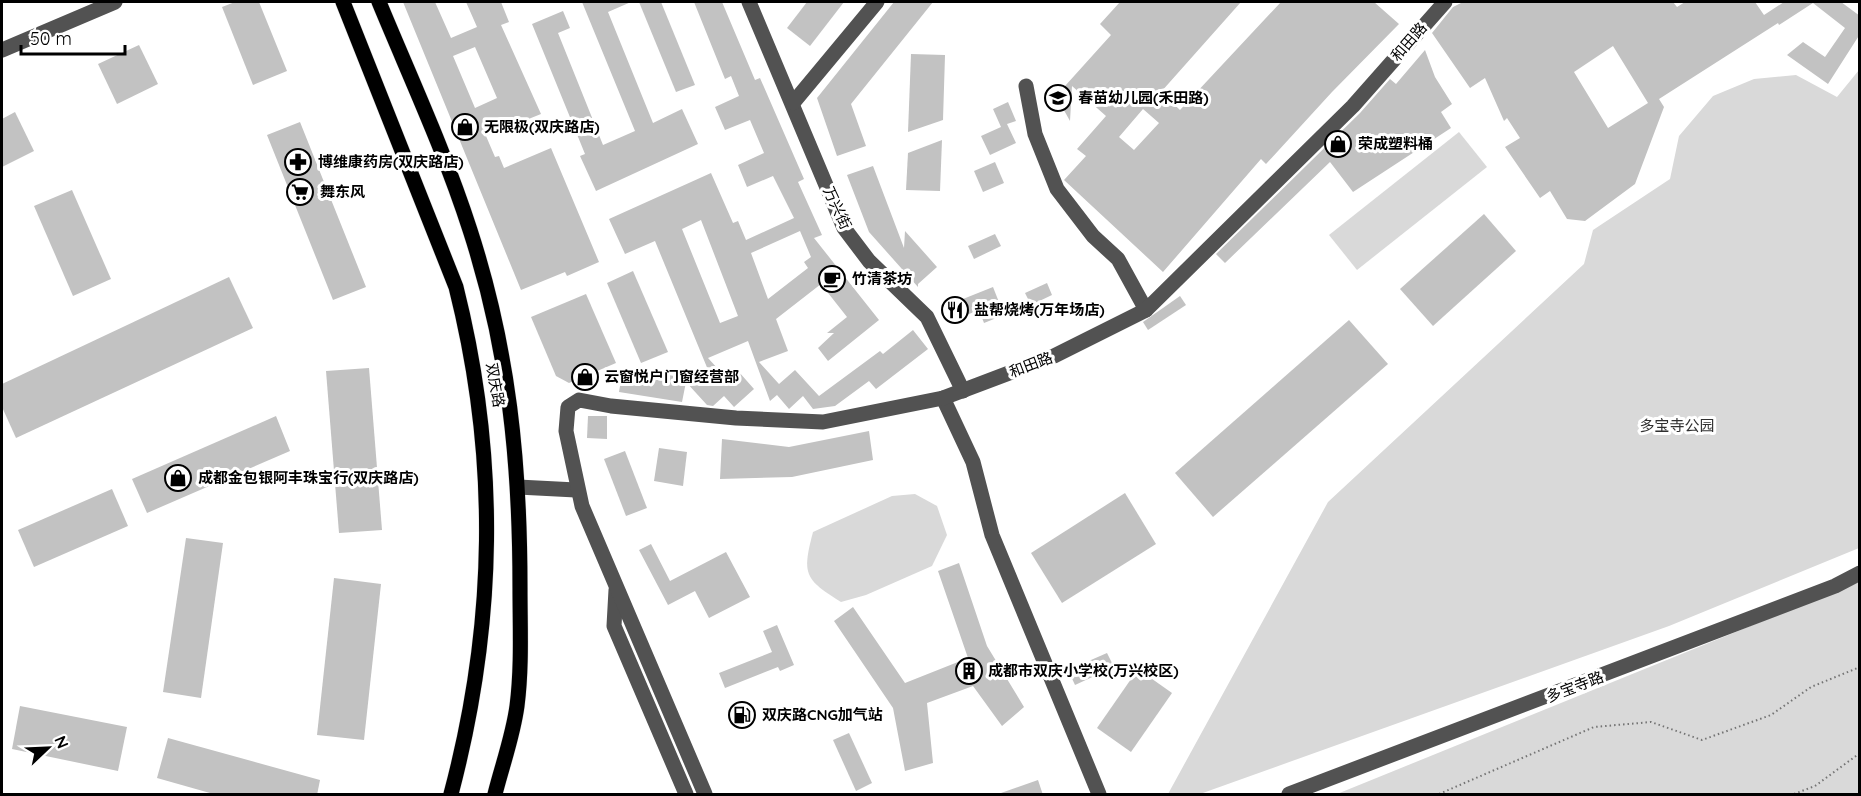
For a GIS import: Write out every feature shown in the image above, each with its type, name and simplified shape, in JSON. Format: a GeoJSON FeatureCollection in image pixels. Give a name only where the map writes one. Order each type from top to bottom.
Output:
{"type":"FeatureCollection","features":[{"type":"Feature","properties":{"kind":"main road","name":"双庆路"},"geometry":{"type":"LineString","coordinates":[[343,2],[456,287],[468,333],[482,416],[487,500],[485,589],[478,671],[451,795]]}},
{"type":"Feature","properties":{"kind":"main road","name":"双庆路"},"geometry":{"type":"LineString","coordinates":[[379,2],[448,166],[492,308],[507,376],[518,487],[521,656],[516,709],[495,795]]}},
{"type":"Feature","properties":{"kind":"street"},"geometry":{"type":"LineString","coordinates":[[2,50],[115,2]]}},
{"type":"Feature","properties":{"kind":"street","name":"万兴街"},"geometry":{"type":"LineString","coordinates":[[749,2],[844,228],[869,261],[927,317],[963,391]]}},
{"type":"Feature","properties":{"kind":"street"},"geometry":{"type":"LineString","coordinates":[[793,103],[877,2]]}},
{"type":"Feature","properties":{"kind":"street","name":"和田路"},"geometry":{"type":"LineString","coordinates":[[576,490],[565,417],[568,407],[579,400],[611,406],[736,418],[823,422],[943,398],[1054,356],[1146,310],[1353,106],[1445,2]]}},
{"type":"Feature","properties":{"kind":"street"},"geometry":{"type":"LineString","coordinates":[[1026,86],[1035,134],[1058,189],[1093,236],[1118,259],[1146,310]]}},
{"type":"Feature","properties":{"kind":"street"},"geometry":{"type":"LineString","coordinates":[[943,398],[973,462],[992,535],[1099,795]]}},
{"type":"Feature","properties":{"kind":"street"},"geometry":{"type":"LineString","coordinates":[[518,487],[576,490],[705,795]]}},
{"type":"Feature","properties":{"kind":"street","name":"多宝寺路"},"geometry":{"type":"LineString","coordinates":[[1289,795],[1650,658],[1835,586],[1860,573]]}},
{"type":"Feature","properties":{"kind":"street"},"geometry":{"type":"LineString","coordinates":[[616,584],[614,626],[686,795]]}},
{"type":"Feature","properties":{"kind":"path"},"geometry":{"type":"LineString","coordinates":[[1439,795],[1594,727],[1651,722],[1702,740],[1771,715],[1810,687],[1860,668]]}},
{"type":"Feature","properties":{"kind":"path"},"geometry":{"type":"LineString","coordinates":[[1794,795],[1815,786],[1860,753]]}},
{"type":"Feature","properties":{"kind":"green space","name":"多宝寺公园"},"geometry":{"type":"Polygon","coordinates":[[[1859,70],[1859,548],[1669,626],[1200,794],[1168,794],[1328,502],[1584,264],[1593,230],[1670,179],[1679,136],[1713,96],[1754,79],[1796,75],[1837,97],[1859,70]]]}},
{"type":"Feature","properties":{"kind":"green space"},"geometry":{"type":"Polygon","coordinates":[[[1459,132],[1487,167],[1357,270],[1329,235],[1459,132]]]}},
{"type":"Feature","properties":{"kind":"green space"},"geometry":{"type":"Polygon","coordinates":[[[915,494],[937,506],[947,535],[932,566],[866,595],[841,602],[813,581],[807,567],[813,532],[892,496],[915,494]]]}},
{"type":"Feature","properties":{"kind":"green space"},"geometry":{"type":"Polygon","coordinates":[[[1859,582],[1859,794],[1337,794],[1859,582]]]}},
{"type":"Feature","properties":{"kind":"building"},"geometry":{"type":"Polygon","coordinates":[[[235,2],[259,2],[287,71],[253,85],[222,7],[235,2]]]}},
{"type":"Feature","properties":{"kind":"building"},"geometry":{"type":"Polygon","coordinates":[[[403,2],[435,2],[451,38],[477,27],[466,2],[501,2],[509,22],[501,25],[541,114],[486,136],[495,157],[499,156],[504,168],[551,148],[599,262],[567,276],[565,272],[521,290],[403,2]],[[475,47],[453,56],[475,108],[497,98],[475,47]]]}},
{"type":"Feature","properties":{"kind":"building"},"geometry":{"type":"Polygon","coordinates":[[[582,2],[631,2],[608,12],[653,123],[682,109],[698,144],[596,191],[580,156],[585,154],[532,24],[563,11],[570,28],[558,33],[603,145],[635,131],[582,2]]]}},
{"type":"Feature","properties":{"kind":"building"},"geometry":{"type":"Polygon","coordinates":[[[639,2],[661,2],[695,85],[676,92],[639,2]]]}},
{"type":"Feature","properties":{"kind":"building"},"geometry":{"type":"Polygon","coordinates":[[[694,2],[722,2],[755,80],[760,78],[804,179],[798,182],[822,235],[814,238],[879,320],[828,361],[818,348],[834,333],[827,333],[847,317],[821,284],[776,319],[788,351],[759,362],[779,384],[795,370],[819,396],[880,351],[883,354],[913,330],[928,349],[876,389],[869,381],[835,406],[813,409],[803,396],[789,409],[777,395],[770,401],[748,341],[708,358],[729,381],[739,372],[754,389],[734,407],[724,396],[713,406],[707,405],[686,382],[682,402],[619,392],[623,368],[713,382],[655,241],[625,254],[609,219],[711,173],[733,223],[738,221],[746,240],[794,218],[773,176],[747,187],[738,165],[764,153],[750,120],[725,130],[715,107],[739,96],[731,76],[725,79],[694,2]],[[701,220],[682,229],[720,323],[738,316],[701,220]],[[800,231],[751,253],[768,299],[808,268],[804,262],[811,257],[800,231]]]}},
{"type":"Feature","properties":{"kind":"building"},"geometry":{"type":"Polygon","coordinates":[[[807,2],[844,2],[810,46],[787,28],[807,2]]]}},
{"type":"Feature","properties":{"kind":"building"},"geometry":{"type":"Polygon","coordinates":[[[894,2],[933,2],[851,104],[866,146],[837,156],[817,98],[894,2]]]}},
{"type":"Feature","properties":{"kind":"building"},"geometry":{"type":"Polygon","coordinates":[[[1120,2],[1241,2],[1161,92],[1180,110],[1281,2],[1374,2],[1399,24],[1266,164],[1261,159],[1163,272],[1064,180],[1086,156],[1077,149],[1106,116],[1072,86],[1070,121],[1056,96],[1111,35],[1100,24],[1120,2]],[[1143,109],[1119,137],[1134,150],[1159,123],[1143,109]]]}},
{"type":"Feature","properties":{"kind":"building"},"geometry":{"type":"Polygon","coordinates":[[[1463,2],[1673,2],[1677,7],[1685,2],[1755,2],[1764,15],[1784,2],[1841,2],[1860,16],[1860,34],[1828,84],[1787,55],[1803,42],[1825,57],[1845,28],[1813,3],[1659,99],[1664,107],[1635,184],[1585,221],[1567,219],[1550,191],[1540,198],[1505,147],[1520,138],[1507,118],[1504,121],[1485,78],[1470,88],[1432,33],[1453,7],[1463,2]],[[1613,46],[1574,72],[1608,128],[1648,103],[1613,46]]]}},
{"type":"Feature","properties":{"kind":"building"},"geometry":{"type":"Polygon","coordinates":[[[139,45],[158,84],[117,104],[98,64],[139,45]]]}},
{"type":"Feature","properties":{"kind":"building"},"geometry":{"type":"Polygon","coordinates":[[[1425,50],[1435,77],[1452,104],[1441,112],[1451,128],[1353,192],[1330,162],[1225,263],[1216,254],[1360,113],[1390,79],[1396,84],[1425,50]]]}},
{"type":"Feature","properties":{"kind":"building"},"geometry":{"type":"Polygon","coordinates":[[[911,54],[945,55],[943,120],[908,132],[911,54]]]}},
{"type":"Feature","properties":{"kind":"building"},"geometry":{"type":"Polygon","coordinates":[[[1008,102],[1016,121],[1007,124],[1016,143],[990,155],[981,136],[1001,127],[993,109],[1008,102]]]}},
{"type":"Feature","properties":{"kind":"building"},"geometry":{"type":"Polygon","coordinates":[[[15,112],[34,151],[2,167],[2,119],[15,112]]]}},
{"type":"Feature","properties":{"kind":"building"},"geometry":{"type":"Polygon","coordinates":[[[300,122],[366,287],[333,300],[267,135],[300,122]]]}},
{"type":"Feature","properties":{"kind":"building"},"geometry":{"type":"Polygon","coordinates":[[[942,140],[940,191],[906,190],[908,153],[942,140]]]}},
{"type":"Feature","properties":{"kind":"building"},"geometry":{"type":"Polygon","coordinates":[[[995,162],[1004,183],[983,192],[974,171],[995,162]]]}},
{"type":"Feature","properties":{"kind":"building"},"geometry":{"type":"Polygon","coordinates":[[[873,166],[904,248],[905,231],[937,267],[918,284],[918,287],[869,232],[847,175],[873,166]]]}},
{"type":"Feature","properties":{"kind":"building"},"geometry":{"type":"Polygon","coordinates":[[[72,190],[111,279],[73,296],[34,206],[72,190]]]}},
{"type":"Feature","properties":{"kind":"building"},"geometry":{"type":"Polygon","coordinates":[[[1484,214],[1516,251],[1433,326],[1400,289],[1484,214]]]}},
{"type":"Feature","properties":{"kind":"building"},"geometry":{"type":"Polygon","coordinates":[[[995,234],[1001,246],[974,259],[968,246],[995,234]]]}},
{"type":"Feature","properties":{"kind":"building"},"geometry":{"type":"Polygon","coordinates":[[[633,271],[668,352],[641,363],[607,283],[633,271]]]}},
{"type":"Feature","properties":{"kind":"building"},"geometry":{"type":"Polygon","coordinates":[[[229,277],[253,328],[16,438],[2,407],[2,384],[229,277]]]}},
{"type":"Feature","properties":{"kind":"building"},"geometry":{"type":"Polygon","coordinates":[[[1047,283],[1052,295],[1031,305],[1025,293],[1047,283]]]}},
{"type":"Feature","properties":{"kind":"building"},"geometry":{"type":"Polygon","coordinates":[[[993,287],[1004,315],[984,323],[979,310],[949,322],[943,307],[993,287]]]}},
{"type":"Feature","properties":{"kind":"building"},"geometry":{"type":"Polygon","coordinates":[[[586,294],[616,363],[569,383],[556,376],[531,317],[586,294]]]}},
{"type":"Feature","properties":{"kind":"building"},"geometry":{"type":"Polygon","coordinates":[[[1180,296],[1186,305],[1148,330],[1143,322],[1180,296]]]}},
{"type":"Feature","properties":{"kind":"building"},"geometry":{"type":"Polygon","coordinates":[[[1349,320],[1388,364],[1213,517],[1175,473],[1349,320]]]}},
{"type":"Feature","properties":{"kind":"building"},"geometry":{"type":"Polygon","coordinates":[[[369,368],[382,530],[339,533],[326,371],[369,368]]]}},
{"type":"Feature","properties":{"kind":"building"},"geometry":{"type":"Polygon","coordinates":[[[276,416],[290,451],[147,513],[132,479],[276,416]]]}},
{"type":"Feature","properties":{"kind":"building"},"geometry":{"type":"Polygon","coordinates":[[[588,416],[607,416],[607,439],[587,438],[588,416]]]}},
{"type":"Feature","properties":{"kind":"building"},"geometry":{"type":"Polygon","coordinates":[[[869,431],[873,460],[792,477],[720,479],[722,439],[789,447],[869,431]]]}},
{"type":"Feature","properties":{"kind":"building"},"geometry":{"type":"Polygon","coordinates":[[[659,448],[687,452],[683,486],[654,481],[659,448]]]}},
{"type":"Feature","properties":{"kind":"building"},"geometry":{"type":"Polygon","coordinates":[[[625,451],[647,508],[626,516],[604,459],[625,451]]]}},
{"type":"Feature","properties":{"kind":"building"},"geometry":{"type":"Polygon","coordinates":[[[112,489],[128,526],[34,567],[18,530],[112,489]]]}},
{"type":"Feature","properties":{"kind":"building"},"geometry":{"type":"Polygon","coordinates":[[[1125,493],[1156,544],[1062,603],[1031,553],[1125,493]]]}},
{"type":"Feature","properties":{"kind":"building"},"geometry":{"type":"Polygon","coordinates":[[[186,538],[223,543],[201,698],[163,692],[186,538]]]}},
{"type":"Feature","properties":{"kind":"building"},"geometry":{"type":"Polygon","coordinates":[[[651,544],[670,581],[726,552],[750,597],[709,618],[695,591],[668,605],[639,550],[651,544]]]}},
{"type":"Feature","properties":{"kind":"building","name":"成都市双庆小学校(万兴校区)"},"geometry":{"type":"Polygon","coordinates":[[[959,563],[987,646],[1024,707],[1002,726],[973,686],[927,703],[933,763],[905,771],[893,708],[834,621],[853,607],[905,683],[968,658],[938,571],[959,563]]]}},
{"type":"Feature","properties":{"kind":"building"},"geometry":{"type":"Polygon","coordinates":[[[334,578],[381,584],[364,740],[317,735],[334,578]]]}},
{"type":"Feature","properties":{"kind":"building"},"geometry":{"type":"Polygon","coordinates":[[[777,625],[794,665],[780,671],[778,667],[725,688],[719,673],[772,652],[763,631],[777,625]]]}},
{"type":"Feature","properties":{"kind":"building"},"geometry":{"type":"Polygon","coordinates":[[[1107,653],[1114,667],[1075,685],[1068,670],[1107,653]]]}},
{"type":"Feature","properties":{"kind":"building"},"geometry":{"type":"Polygon","coordinates":[[[1138,669],[1172,693],[1131,752],[1097,728],[1138,669]]]}},
{"type":"Feature","properties":{"kind":"building"},"geometry":{"type":"Polygon","coordinates":[[[20,706],[127,727],[118,771],[12,749],[20,706]]]}},
{"type":"Feature","properties":{"kind":"building"},"geometry":{"type":"Polygon","coordinates":[[[849,733],[872,783],[856,791],[833,740],[849,733]]]}},
{"type":"Feature","properties":{"kind":"building"},"geometry":{"type":"Polygon","coordinates":[[[168,738],[320,780],[317,795],[217,795],[157,778],[168,738]]]}},
{"type":"Feature","properties":{"kind":"building"},"geometry":{"type":"Polygon","coordinates":[[[1038,780],[1043,795],[1001,795],[1001,793],[1038,780]]]}},
{"type":"Feature","properties":{"kind":"place","name":"春苗幼儿园(禾田路)"},"geometry":{"type":"Point","coordinates":[1058,98]}},
{"type":"Feature","properties":{"kind":"place","name":"无限极(双庆路店)"},"geometry":{"type":"Point","coordinates":[465,127]}},
{"type":"Feature","properties":{"kind":"place","name":"荣成塑料桶"},"geometry":{"type":"Point","coordinates":[1338,144]}},
{"type":"Feature","properties":{"kind":"place","name":"博维康药房(双庆路店)"},"geometry":{"type":"Point","coordinates":[298,162]}},
{"type":"Feature","properties":{"kind":"place","name":"舞东风"},"geometry":{"type":"Point","coordinates":[300,192]}},
{"type":"Feature","properties":{"kind":"place","name":"竹清茶坊"},"geometry":{"type":"Point","coordinates":[832,279]}},
{"type":"Feature","properties":{"kind":"place","name":"盐帮烧烤(万年场店)"},"geometry":{"type":"Point","coordinates":[955,310]}},
{"type":"Feature","properties":{"kind":"place","name":"云窗悦户门窗经营部"},"geometry":{"type":"Point","coordinates":[585,377]}},
{"type":"Feature","properties":{"kind":"place","name":"成都金包银阿丰珠宝行(双庆路店)"},"geometry":{"type":"Point","coordinates":[178,478]}},
{"type":"Feature","properties":{"kind":"place","name":"成都市双庆小学校(万兴校区)"},"geometry":{"type":"Point","coordinates":[969,671]}},
{"type":"Feature","properties":{"kind":"place","name":"双庆路CNG加气站"},"geometry":{"type":"Point","coordinates":[742,715]}}]}
